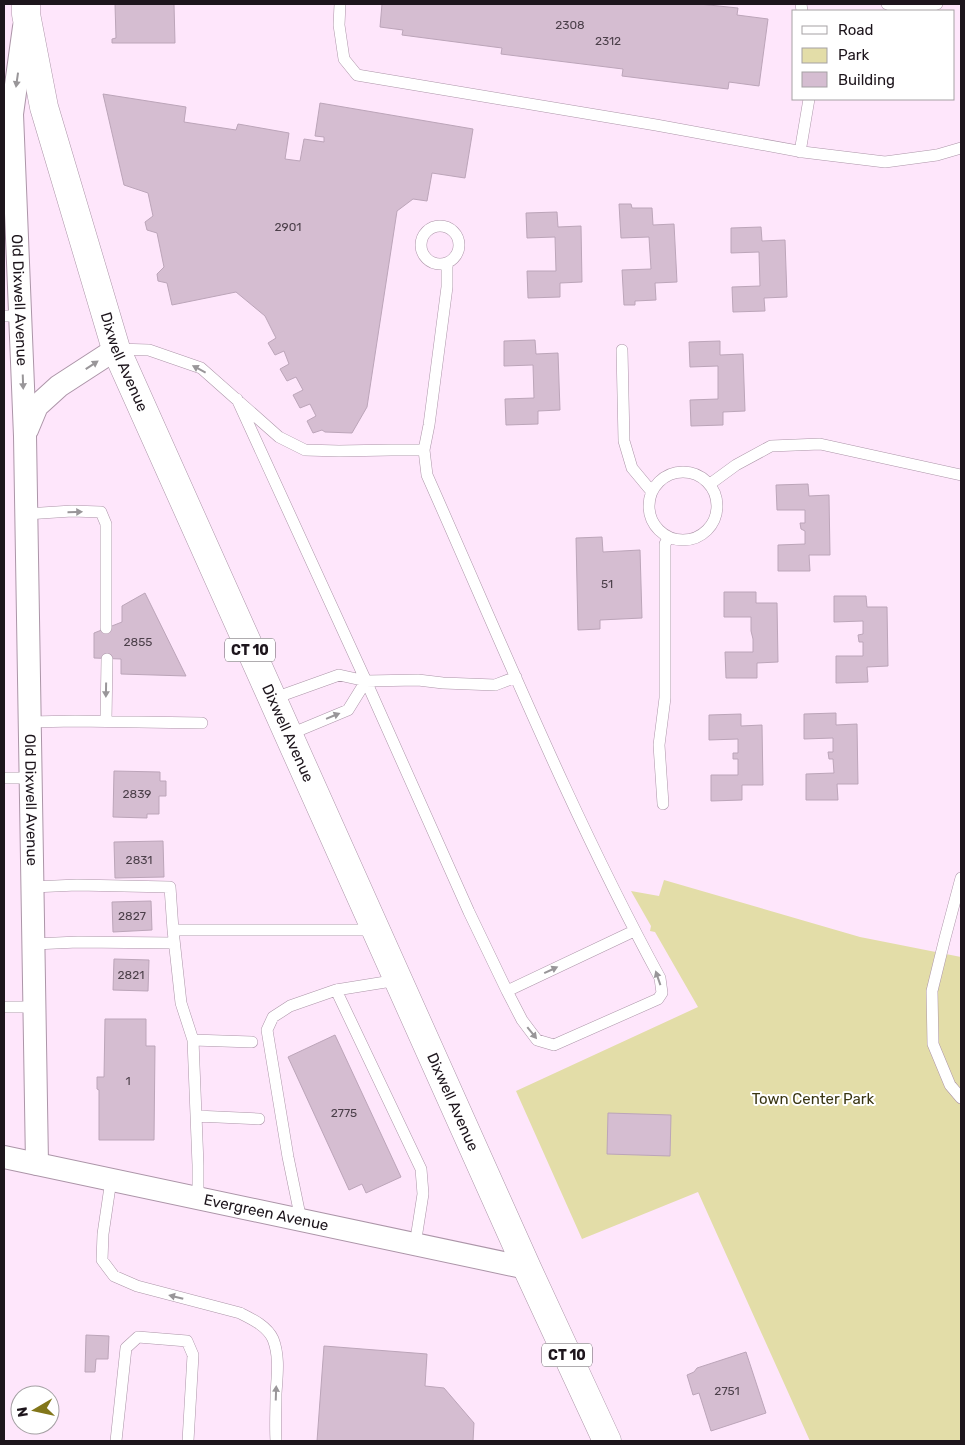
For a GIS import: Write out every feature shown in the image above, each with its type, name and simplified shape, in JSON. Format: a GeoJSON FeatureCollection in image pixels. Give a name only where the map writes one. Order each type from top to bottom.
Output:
{"type":"FeatureCollection","features":[{"type":"Feature","properties":{"kind":"main road","name":"Dixwell Avenue"},"geometry":{"type":"LineString","coordinates":[[26,9],[44,107],[116,349],[527,1268],[607,1441]]}},
{"type":"Feature","properties":{"kind":"street","name":"Old Dixwell Avenue"},"geometry":{"type":"LineString","coordinates":[[26,9],[12,114],[12,316],[25,436],[37,1164]]}},
{"type":"Feature","properties":{"kind":"street","name":"Old Dixwell Avenue"},"geometry":{"type":"LineString","coordinates":[[25,436],[37,406],[59,386],[116,349]]}},
{"type":"Feature","properties":{"kind":"street","name":"Evergreen Avenue"},"geometry":{"type":"LineString","coordinates":[[4,1157],[527,1268]]}},
{"type":"Feature","properties":{"kind":"lane"},"geometry":{"type":"LineString","coordinates":[[340,4],[339,25],[344,59],[357,74],[656,124],[800,152],[885,162],[937,155],[961,148]]}},
{"type":"Feature","properties":{"kind":"lane"},"geometry":{"type":"LineString","coordinates":[[887,4],[898,8],[918,10],[937,4]]}},
{"type":"Feature","properties":{"kind":"lane"},"geometry":{"type":"LineString","coordinates":[[800,152],[809,100]]}},
{"type":"Feature","properties":{"kind":"lane"},"geometry":{"type":"LineString","coordinates":[[237,399],[469,912],[522,1020],[537,1040],[554,1045],[658,999],[662,993],[660,978],[634,931],[596,854],[427,476],[424,450],[429,426],[447,287],[447,264]]}},
{"type":"Feature","properties":{"kind":"lane"},"geometry":{"type":"LineString","coordinates":[[116,349],[149,350],[201,368],[279,437],[305,450],[424,450]]}},
{"type":"Feature","properties":{"kind":"lane"},"geometry":{"type":"LineString","coordinates":[[622,350],[624,441],[632,468],[652,492]]}},
{"type":"Feature","properties":{"kind":"lane"},"geometry":{"type":"LineString","coordinates":[[710,484],[736,466],[771,446],[820,444],[961,475]]}},
{"type":"Feature","properties":{"kind":"lane"},"geometry":{"type":"LineString","coordinates":[[681,472],[699,476],[710,484],[716,496],[718,509],[714,522],[709,529],[699,537],[690,540],[668,538],[658,530],[651,518],[649,505],[652,492],[657,484],[672,474],[681,472]]}},
{"type":"Feature","properties":{"kind":"lane"},"geometry":{"type":"LineString","coordinates":[[26,514],[72,511],[101,512],[106,524],[106,628]]}},
{"type":"Feature","properties":{"kind":"lane"},"geometry":{"type":"LineString","coordinates":[[663,804],[659,745],[665,698],[665,544],[668,538]]}},
{"type":"Feature","properties":{"kind":"lane"},"geometry":{"type":"LineString","coordinates":[[106,721],[107,658]]}},
{"type":"Feature","properties":{"kind":"lane"},"geometry":{"type":"LineString","coordinates":[[272,699],[339,675],[366,681],[418,680],[495,685],[516,678]]}},
{"type":"Feature","properties":{"kind":"lane"},"geometry":{"type":"LineString","coordinates":[[288,735],[348,710],[366,681]]}},
{"type":"Feature","properties":{"kind":"lane"},"geometry":{"type":"LineString","coordinates":[[30,722],[202,723]]}},
{"type":"Feature","properties":{"kind":"lane"},"geometry":{"type":"LineString","coordinates":[[4,778],[31,778]]}},
{"type":"Feature","properties":{"kind":"lane"},"geometry":{"type":"LineString","coordinates":[[961,878],[932,991],[934,1044],[950,1085],[961,1098]]}},
{"type":"Feature","properties":{"kind":"lane"},"geometry":{"type":"LineString","coordinates":[[33,887],[78,885],[170,887],[181,1003],[193,1040],[198,1198]]}},
{"type":"Feature","properties":{"kind":"lane"},"geometry":{"type":"LineString","coordinates":[[173,930],[376,930]]}},
{"type":"Feature","properties":{"kind":"lane"},"geometry":{"type":"LineString","coordinates":[[507,991],[634,931]]}},
{"type":"Feature","properties":{"kind":"lane"},"geometry":{"type":"LineString","coordinates":[[34,944],[174,942]]}},
{"type":"Feature","properties":{"kind":"lane"},"geometry":{"type":"LineString","coordinates":[[301,1220],[288,1157],[267,1030],[273,1018],[290,1006],[336,990],[398,980]]}},
{"type":"Feature","properties":{"kind":"lane"},"geometry":{"type":"LineString","coordinates":[[336,990],[421,1169],[423,1194],[415,1245]]}},
{"type":"Feature","properties":{"kind":"lane"},"geometry":{"type":"LineString","coordinates":[[4,1007],[34,1007]]}},
{"type":"Feature","properties":{"kind":"lane"},"geometry":{"type":"LineString","coordinates":[[193,1040],[252,1042]]}},
{"type":"Feature","properties":{"kind":"lane"},"geometry":{"type":"LineString","coordinates":[[196,1116],[259,1119]]}},
{"type":"Feature","properties":{"kind":"lane"},"geometry":{"type":"LineString","coordinates":[[111,1180],[103,1234],[102,1260],[114,1276],[137,1286],[240,1313],[255,1320],[272,1338],[278,1358],[276,1441]]}},
{"type":"Feature","properties":{"kind":"lane"},"geometry":{"type":"LineString","coordinates":[[116,1441],[126,1348],[138,1337],[188,1341],[193,1355],[188,1441]]}},
{"type":"Feature","properties":{"kind":"green space","name":"Town Center Park"},"geometry":{"type":"Polygon","coordinates":[[[664,880],[860,937],[961,957],[961,1441],[810,1441],[698,1192],[582,1239],[516,1091],[698,1007],[655,932],[650,931],[651,926],[631,891],[659,896],[664,880]]]}},
{"type":"Feature","properties":{"kind":"building"},"geometry":{"type":"Polygon","coordinates":[[[115,4],[174,4],[175,43],[112,43],[112,39],[116,38],[115,4]]]}},
{"type":"Feature","properties":{"kind":"building"},"geometry":{"type":"Polygon","coordinates":[[[382,4],[699,4],[738,8],[737,15],[768,19],[759,86],[729,82],[728,89],[622,76],[623,69],[501,54],[502,48],[402,35],[403,30],[380,27],[382,4]]]}},
{"type":"Feature","properties":{"kind":"building"},"geometry":{"type":"Polygon","coordinates":[[[103,94],[186,107],[184,122],[236,130],[238,124],[289,133],[285,159],[300,161],[304,139],[324,142],[324,137],[315,136],[320,103],[473,129],[465,178],[432,173],[427,201],[413,199],[397,211],[367,407],[352,433],[325,432],[322,430],[313,433],[307,421],[316,416],[310,404],[300,408],[293,395],[303,390],[296,377],[287,381],[280,369],[289,364],[284,351],[275,355],[268,343],[276,338],[265,316],[236,292],[172,305],[167,283],[158,281],[157,274],[164,267],[157,233],[147,230],[145,222],[153,216],[148,193],[124,185],[103,94]]]}},
{"type":"Feature","properties":{"kind":"building"},"geometry":{"type":"Polygon","coordinates":[[[619,204],[631,204],[632,208],[652,208],[653,225],[674,224],[677,282],[655,283],[656,300],[635,301],[635,305],[624,305],[622,270],[651,269],[649,237],[621,238],[619,204]]]}},
{"type":"Feature","properties":{"kind":"building"},"geometry":{"type":"Polygon","coordinates":[[[557,212],[558,227],[581,226],[582,282],[560,283],[560,297],[528,298],[527,271],[556,271],[555,237],[527,238],[526,213],[557,212]]]}},
{"type":"Feature","properties":{"kind":"building"},"geometry":{"type":"Polygon","coordinates":[[[761,227],[762,241],[785,240],[787,297],[764,298],[765,311],[733,312],[732,287],[760,286],[759,252],[731,253],[731,228],[761,227]]]}},
{"type":"Feature","properties":{"kind":"building"},"geometry":{"type":"Polygon","coordinates":[[[535,340],[536,354],[558,353],[560,410],[538,411],[538,424],[506,425],[505,399],[534,398],[533,365],[504,366],[504,341],[535,340]]]}},
{"type":"Feature","properties":{"kind":"building"},"geometry":{"type":"Polygon","coordinates":[[[720,341],[720,355],[743,354],[745,411],[723,412],[723,425],[691,426],[690,400],[718,399],[718,366],[690,367],[689,342],[720,341]]]}},
{"type":"Feature","properties":{"kind":"building"},"geometry":{"type":"Polygon","coordinates":[[[808,484],[809,496],[829,495],[830,555],[809,555],[810,571],[778,571],[778,545],[805,544],[805,531],[801,529],[800,523],[805,523],[805,510],[777,510],[776,485],[808,484]]]}},
{"type":"Feature","properties":{"kind":"building"},"geometry":{"type":"Polygon","coordinates":[[[602,537],[603,552],[640,550],[642,618],[600,620],[600,629],[578,630],[576,538],[602,537]]]}},
{"type":"Feature","properties":{"kind":"building"},"geometry":{"type":"Polygon","coordinates":[[[724,592],[756,592],[756,603],[777,603],[778,662],[757,663],[757,678],[726,678],[725,652],[753,652],[753,639],[751,617],[724,617],[724,592]]]}},
{"type":"Feature","properties":{"kind":"building"},"geometry":{"type":"Polygon","coordinates":[[[145,593],[186,676],[121,674],[121,659],[94,658],[94,633],[122,622],[122,606],[145,593]]]}},
{"type":"Feature","properties":{"kind":"building"},"geometry":{"type":"Polygon","coordinates":[[[834,596],[866,596],[867,607],[887,607],[888,666],[867,667],[868,682],[836,683],[836,656],[863,656],[863,642],[859,642],[858,635],[863,634],[863,621],[834,622],[834,596]]]}},
{"type":"Feature","properties":{"kind":"building"},"geometry":{"type":"Polygon","coordinates":[[[836,713],[836,725],[857,724],[858,784],[837,784],[838,800],[806,800],[806,774],[834,773],[833,759],[829,759],[828,752],[833,752],[833,738],[804,739],[804,714],[836,713]]]}},
{"type":"Feature","properties":{"kind":"building"},"geometry":{"type":"Polygon","coordinates":[[[741,714],[741,726],[762,725],[763,785],[742,785],[742,800],[711,801],[711,775],[738,775],[738,759],[733,759],[733,753],[738,753],[738,739],[709,740],[709,715],[741,714]]]}},
{"type":"Feature","properties":{"kind":"building"},"geometry":{"type":"Polygon","coordinates":[[[114,771],[160,772],[160,781],[166,781],[166,796],[159,796],[159,814],[147,814],[147,818],[113,817],[114,771]]]}},
{"type":"Feature","properties":{"kind":"building"},"geometry":{"type":"Polygon","coordinates":[[[163,841],[164,877],[115,878],[114,842],[163,841]]]}},
{"type":"Feature","properties":{"kind":"building"},"geometry":{"type":"Polygon","coordinates":[[[151,901],[152,930],[113,932],[112,902],[151,901]]]}},
{"type":"Feature","properties":{"kind":"building"},"geometry":{"type":"Polygon","coordinates":[[[114,959],[149,960],[148,991],[113,990],[114,959]]]}},
{"type":"Feature","properties":{"kind":"building"},"geometry":{"type":"Polygon","coordinates":[[[105,1019],[146,1019],[146,1046],[155,1046],[154,1140],[99,1140],[99,1090],[97,1089],[97,1077],[104,1077],[105,1019]]]}},
{"type":"Feature","properties":{"kind":"building"},"geometry":{"type":"Polygon","coordinates":[[[335,1035],[401,1177],[366,1193],[362,1184],[349,1190],[288,1057],[335,1035]]]}},
{"type":"Feature","properties":{"kind":"building"},"geometry":{"type":"Polygon","coordinates":[[[608,1113],[671,1115],[670,1156],[607,1154],[608,1113]]]}},
{"type":"Feature","properties":{"kind":"building"},"geometry":{"type":"Polygon","coordinates":[[[86,1335],[109,1336],[108,1359],[96,1359],[95,1372],[85,1372],[86,1335]]]}},
{"type":"Feature","properties":{"kind":"building"},"geometry":{"type":"Polygon","coordinates":[[[324,1346],[427,1354],[425,1386],[444,1388],[474,1423],[473,1441],[317,1441],[324,1346]]]}},
{"type":"Feature","properties":{"kind":"building"},"geometry":{"type":"Polygon","coordinates":[[[746,1352],[766,1413],[711,1431],[699,1393],[693,1395],[687,1375],[694,1372],[697,1368],[746,1352]]]}}]}
